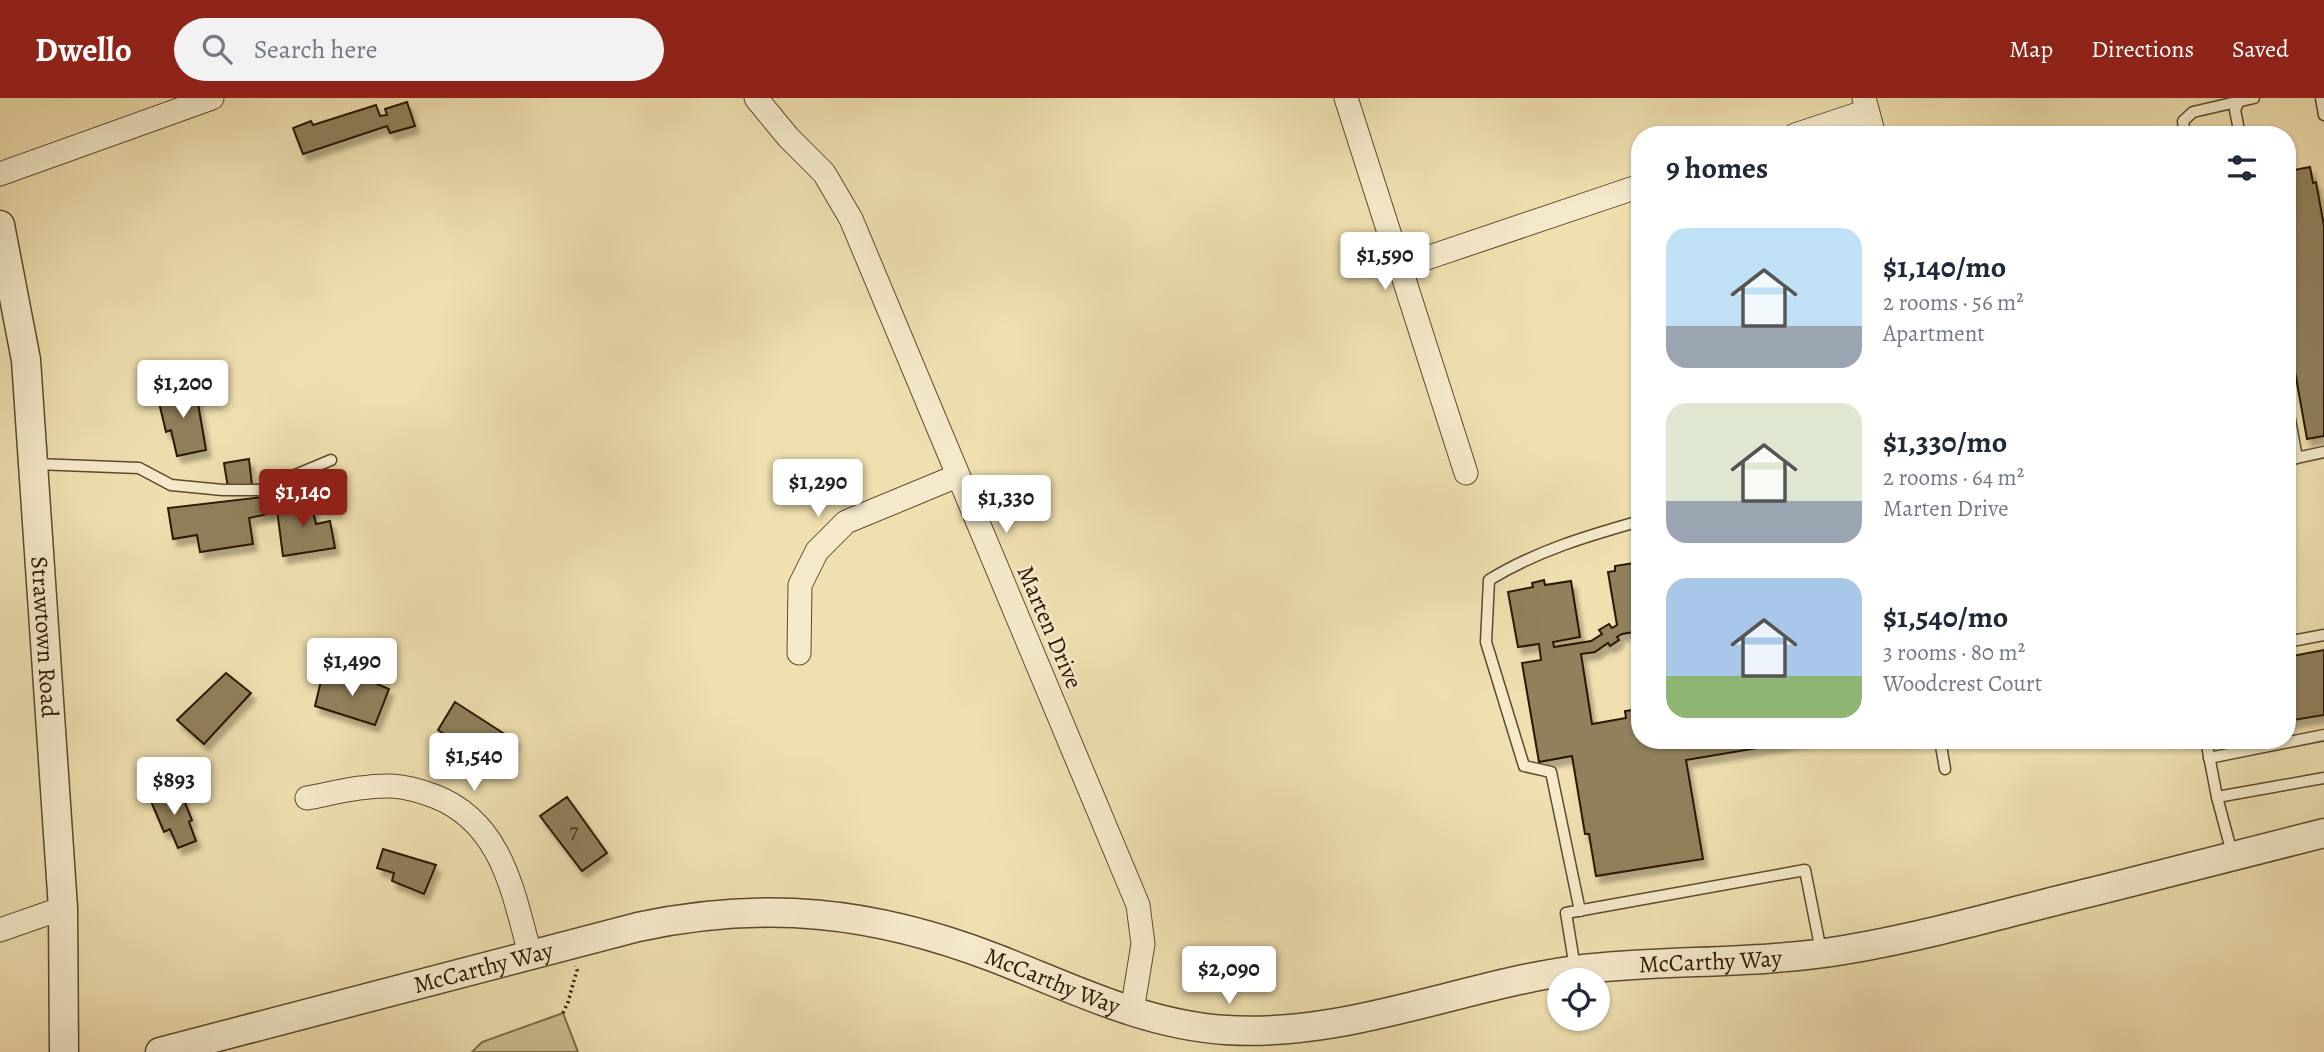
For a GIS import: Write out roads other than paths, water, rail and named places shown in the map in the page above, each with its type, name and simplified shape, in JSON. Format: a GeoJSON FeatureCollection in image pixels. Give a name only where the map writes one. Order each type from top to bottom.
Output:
{"type":"FeatureCollection","features":[{"type":"Feature","properties":{"kind":"street"},"geometry":{"type":"LineString","coordinates":[[0,174],[212,98]]}},
{"type":"Feature","properties":{"kind":"street","name":"Marten Drive"},"geometry":{"type":"LineString","coordinates":[[756,98],[788,138],[824,173],[851,219],[1138,905],[1143,944],[1132,1011]]}},
{"type":"Feature","properties":{"kind":"street"},"geometry":{"type":"LineString","coordinates":[[1346,98],[1466,473]]}},
{"type":"Feature","properties":{"kind":"street"},"geometry":{"type":"LineString","coordinates":[[1815,126],[1865,104],[1871,126]]}},
{"type":"Feature","properties":{"kind":"street"},"geometry":{"type":"LineString","coordinates":[[1400,267],[1631,190]]}},
{"type":"Feature","properties":{"kind":"street","name":"Strawtown Road"},"geometry":{"type":"LineString","coordinates":[[0,225],[26,360],[63,908],[64,1052]]}},
{"type":"Feature","properties":{"kind":"street"},"geometry":{"type":"LineString","coordinates":[[799,653],[800,585],[817,551],[846,522],[957,475]]}},
{"type":"Feature","properties":{"kind":"street"},"geometry":{"type":"LineString","coordinates":[[307,798],[394,786],[426,793],[456,807],[481,828],[499,854],[512,886],[530,954]]}},
{"type":"Feature","properties":{"kind":"street","name":"McCarthy Way"},"geometry":{"type":"LineString","coordinates":[[1605,968],[1822,953],[1860,947],[2324,833]]}},
{"type":"Feature","properties":{"kind":"street"},"geometry":{"type":"LineString","coordinates":[[0,930],[63,908]]}},
{"type":"Feature","properties":{"kind":"street","name":"McCarthy Way"},"geometry":{"type":"LineString","coordinates":[[160,1052],[569,944],[656,923],[720,914],[790,912],[840,916],[892,926],[947,941],[1132,1011],[1224,1030],[1283,1030],[1352,1020],[1547,976]]}},
{"type":"Feature","properties":{"kind":"lane"},"geometry":{"type":"LineString","coordinates":[[2184,126],[2183,121],[2193,111],[2213,102],[2239,102],[2254,98]]}},
{"type":"Feature","properties":{"kind":"lane"},"geometry":{"type":"LineString","coordinates":[[2321,98],[2324,115]]}},
{"type":"Feature","properties":{"kind":"lane"},"geometry":{"type":"LineString","coordinates":[[2238,126],[2235,110],[2239,102]]}},
{"type":"Feature","properties":{"kind":"lane"},"geometry":{"type":"LineString","coordinates":[[2296,458],[2324,452]]}},
{"type":"Feature","properties":{"kind":"lane"},"geometry":{"type":"LineString","coordinates":[[33,464],[139,468],[171,485],[259,490],[331,460]]}},
{"type":"Feature","properties":{"kind":"lane"},"geometry":{"type":"LineString","coordinates":[[1580,911],[1551,772],[1524,766],[1486,642],[1489,580],[1516,563],[1580,538],[1631,524]]}},
{"type":"Feature","properties":{"kind":"lane"},"geometry":{"type":"LineString","coordinates":[[2296,640],[2324,635]]}},
{"type":"Feature","properties":{"kind":"lane"},"geometry":{"type":"LineString","coordinates":[[2296,741],[2324,735]]}},
{"type":"Feature","properties":{"kind":"lane"},"geometry":{"type":"LineString","coordinates":[[1942,749],[1945,769]]}},
{"type":"Feature","properties":{"kind":"lane"},"geometry":{"type":"LineString","coordinates":[[2208,749],[2232,857]]}},
{"type":"Feature","properties":{"kind":"lane"},"geometry":{"type":"LineString","coordinates":[[2209,758],[2254,749]]}},
{"type":"Feature","properties":{"kind":"lane"},"geometry":{"type":"LineString","coordinates":[[2217,797],[2324,778]]}},
{"type":"Feature","properties":{"kind":"lane"},"geometry":{"type":"LineString","coordinates":[[1576,968],[1566,913],[1805,870],[1822,953]]}}]}
